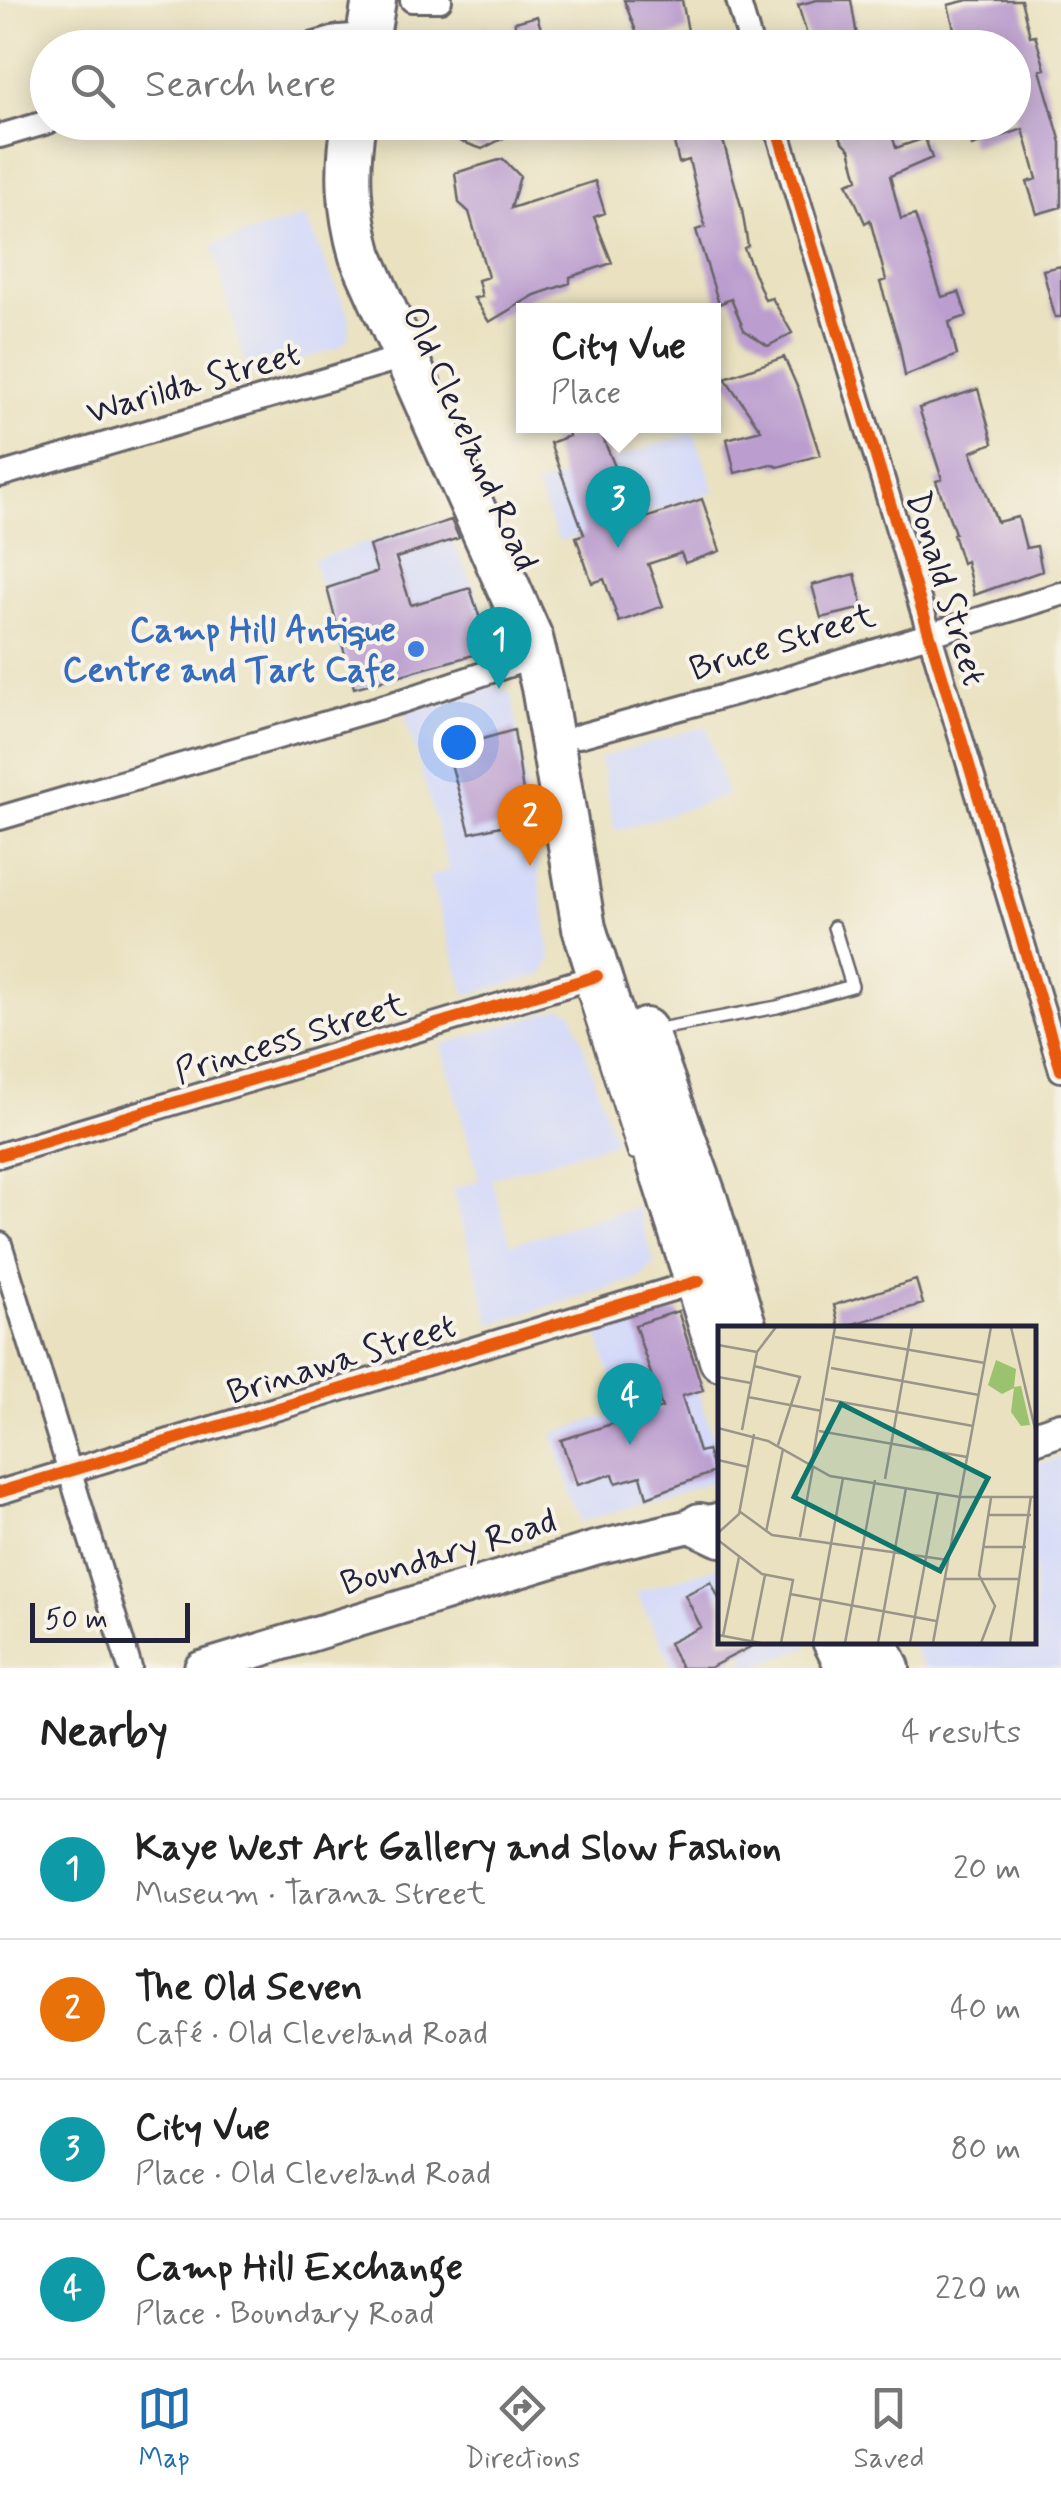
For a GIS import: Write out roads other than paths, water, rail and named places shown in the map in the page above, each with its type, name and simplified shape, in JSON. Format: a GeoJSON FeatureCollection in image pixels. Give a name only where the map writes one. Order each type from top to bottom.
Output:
{"type":"FeatureCollection","features":[{"type":"Feature","properties":{"kind":"highway"},"geometry":{"type":"LineString","coordinates":[[377,30],[400,0]]}},
{"type":"Feature","properties":{"kind":"highway","name":"Old Cleveland Road"},"geometry":{"type":"LineString","coordinates":[[352,140],[347,175],[361,256],[536,656],[544,686],[589,979],[718,1350]]}},
{"type":"Feature","properties":{"kind":"highway","name":"Old Cleveland Road"},"geometry":{"type":"LineString","coordinates":[[378,140],[374,192],[380,231],[549,613],[566,664],[603,893],[617,949],[699,1182],[744,1326]]}},
{"type":"Feature","properties":{"kind":"highway"},"geometry":{"type":"LineString","coordinates":[[836,1643],[848,1668]]}},
{"type":"Feature","properties":{"kind":"highway"},"geometry":{"type":"LineString","coordinates":[[876,1643],[888,1668]]}},
{"type":"Feature","properties":{"kind":"main road"},"geometry":{"type":"LineString","coordinates":[[1036,1419],[1061,1412]]}},
{"type":"Feature","properties":{"kind":"main road"},"geometry":{"type":"LineString","coordinates":[[1036,1437],[1061,1430]]}},
{"type":"Feature","properties":{"kind":"main road","name":"Boundary Road"},"geometry":{"type":"LineString","coordinates":[[202,1668],[595,1548],[714,1526]]}},
{"type":"Feature","properties":{"kind":"street"},"geometry":{"type":"LineString","coordinates":[[412,0],[440,0]]}},
{"type":"Feature","properties":{"kind":"street"},"geometry":{"type":"LineString","coordinates":[[738,0],[747,30]]}},
{"type":"Feature","properties":{"kind":"street"},"geometry":{"type":"LineString","coordinates":[[0,136],[30,127]]}},
{"type":"Feature","properties":{"kind":"street","name":"Donald Street"},"geometry":{"type":"LineString","coordinates":[[780,140],[1061,1070]]}},
{"type":"Feature","properties":{"kind":"street","name":"Warilda Street"},"geometry":{"type":"LineString","coordinates":[[0,476],[406,356]]}},
{"type":"Feature","properties":{"kind":"street","name":"Bruce Street"},"geometry":{"type":"LineString","coordinates":[[580,736],[778,681],[1061,594]]}},
{"type":"Feature","properties":{"kind":"street"},"geometry":{"type":"LineString","coordinates":[[0,818],[402,700],[536,656]]}},
{"type":"Feature","properties":{"kind":"street","name":"Princess Street"},"geometry":{"type":"LineString","coordinates":[[0,1155],[589,979]]}},
{"type":"Feature","properties":{"kind":"street"},"geometry":{"type":"LineString","coordinates":[[0,1244],[130,1668]]}},
{"type":"Feature","properties":{"kind":"street","name":"Brinawa Street"},"geometry":{"type":"LineString","coordinates":[[0,1492],[684,1256]]}},
{"type":"Feature","properties":{"kind":"lane"},"geometry":{"type":"LineString","coordinates":[[646,1032],[777,1007],[852,986],[834,927]]}},
{"type":"Feature","properties":{"kind":"lane","name":"Old Cleveland Road"},"geometry":{"type":"LineString","coordinates":[[589,979],[594,1034],[638,1168]]}},
{"type":"Feature","properties":{"kind":"place","name":"City Vue"},"geometry":{"type":"Point","coordinates":[618,548]}},
{"type":"Feature","properties":{"kind":"place","name":"Camp Hill Antique Centre and Tart Cafe"},"geometry":{"type":"Point","coordinates":[416,649]}},
{"type":"Feature","properties":{"kind":"place","name":"Kaye West Art Gallery and Slow Fashion"},"geometry":{"type":"Point","coordinates":[499,689]}},
{"type":"Feature","properties":{"kind":"place","name":"The Old Seven"},"geometry":{"type":"Point","coordinates":[530,866]}},
{"type":"Feature","properties":{"kind":"place","name":"Camp Hill Exchange"},"geometry":{"type":"Point","coordinates":[630,1445]}}]}
